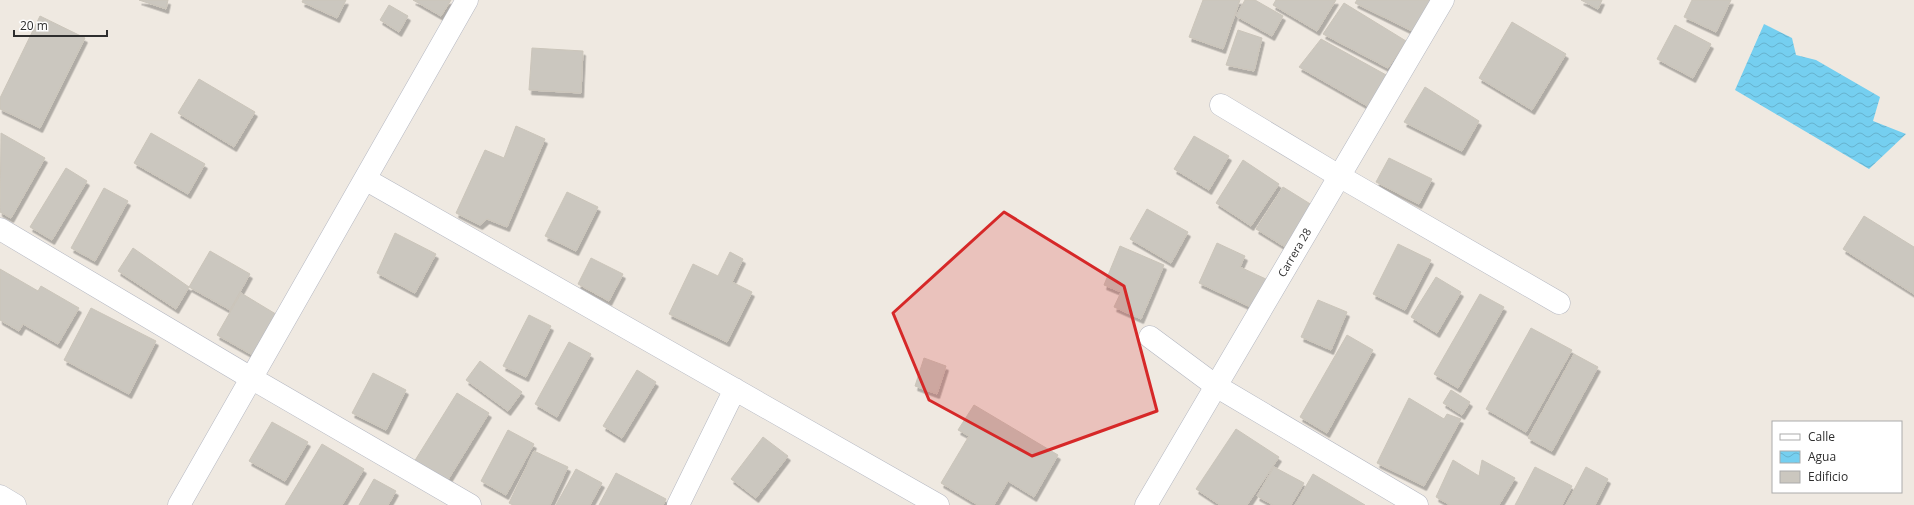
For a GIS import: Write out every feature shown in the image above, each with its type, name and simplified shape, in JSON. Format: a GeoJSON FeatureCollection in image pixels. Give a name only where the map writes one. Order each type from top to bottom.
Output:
{"type":"FeatureCollection","features":[{"type":"Feature","properties":{"kind":"street"},"geometry":{"type":"LineString","coordinates":[[179,505],[467,0]]}},
{"type":"Feature","properties":{"kind":"street","name":"Carrera 28"},"geometry":{"type":"LineString","coordinates":[[1146,505],[1443,0]]}},
{"type":"Feature","properties":{"kind":"street"},"geometry":{"type":"LineString","coordinates":[[1221,105],[1339,176],[1559,303]]}},
{"type":"Feature","properties":{"kind":"street"},"geometry":{"type":"LineString","coordinates":[[365,179],[938,505]]}},
{"type":"Feature","properties":{"kind":"street"},"geometry":{"type":"LineString","coordinates":[[0,229],[251,378],[470,505]]}},
{"type":"Feature","properties":{"kind":"street"},"geometry":{"type":"LineString","coordinates":[[1150,337],[1216,386],[1417,505]]}},
{"type":"Feature","properties":{"kind":"street"},"geometry":{"type":"LineString","coordinates":[[678,505],[735,389]]}},
{"type":"Feature","properties":{"kind":"street"},"geometry":{"type":"LineString","coordinates":[[0,496],[16,505]]}},
{"type":"Feature","properties":{"kind":"highlighted area"},"geometry":{"type":"Polygon","coordinates":[[[1004,212],[1124,286],[1157,411],[1032,456],[929,400],[893,313],[1004,212]]]}},
{"type":"Feature","properties":{"kind":"water"},"geometry":{"type":"Polygon","coordinates":[[[1764,24],[1792,38],[1796,55],[1816,60],[1880,97],[1873,121],[1906,134],[1869,169],[1735,90],[1764,24]]]}},
{"type":"Feature","properties":{"kind":"building"},"geometry":{"type":"Polygon","coordinates":[[[139,0],[168,0],[166,9],[139,0]]]}},
{"type":"Feature","properties":{"kind":"building"},"geometry":{"type":"Polygon","coordinates":[[[303,0],[346,0],[337,18],[302,2],[303,0]]]}},
{"type":"Feature","properties":{"kind":"building"},"geometry":{"type":"Polygon","coordinates":[[[413,0],[451,0],[441,16],[413,0]]]}},
{"type":"Feature","properties":{"kind":"building"},"geometry":{"type":"Polygon","coordinates":[[[1203,0],[1240,0],[1223,49],[1189,37],[1203,0]]]}},
{"type":"Feature","properties":{"kind":"building"},"geometry":{"type":"Polygon","coordinates":[[[1245,0],[1255,0],[1283,16],[1272,36],[1236,16],[1245,0]]]}},
{"type":"Feature","properties":{"kind":"building"},"geometry":{"type":"Polygon","coordinates":[[[1276,0],[1336,0],[1317,31],[1273,5],[1276,0]]]}},
{"type":"Feature","properties":{"kind":"building"},"geometry":{"type":"Polygon","coordinates":[[[1357,0],[1430,0],[1414,32],[1355,3],[1357,0]]]}},
{"type":"Feature","properties":{"kind":"building"},"geometry":{"type":"Polygon","coordinates":[[[1581,0],[1602,0],[1598,9],[1581,0]]]}},
{"type":"Feature","properties":{"kind":"building"},"geometry":{"type":"Polygon","coordinates":[[[1692,0],[1731,0],[1716,32],[1684,17],[1692,0]]]}},
{"type":"Feature","properties":{"kind":"building"},"geometry":{"type":"Polygon","coordinates":[[[1344,3],[1406,41],[1388,68],[1323,34],[1344,3]]]}},
{"type":"Feature","properties":{"kind":"building"},"geometry":{"type":"Polygon","coordinates":[[[389,5],[408,16],[399,32],[380,20],[389,5]]]}},
{"type":"Feature","properties":{"kind":"building"},"geometry":{"type":"Polygon","coordinates":[[[40,16],[85,38],[40,128],[0,109],[0,98],[40,16]]]}},
{"type":"Feature","properties":{"kind":"building"},"geometry":{"type":"Polygon","coordinates":[[[1512,22],[1566,54],[1532,110],[1479,78],[1512,22]]]}},
{"type":"Feature","properties":{"kind":"building"},"geometry":{"type":"Polygon","coordinates":[[[1675,25],[1711,44],[1693,78],[1657,59],[1675,25]]]}},
{"type":"Feature","properties":{"kind":"building"},"geometry":{"type":"Polygon","coordinates":[[[1238,30],[1262,38],[1254,71],[1226,65],[1238,30]]]}},
{"type":"Feature","properties":{"kind":"building"},"geometry":{"type":"Polygon","coordinates":[[[1321,39],[1388,76],[1369,107],[1299,67],[1321,39]]]}},
{"type":"Feature","properties":{"kind":"building"},"geometry":{"type":"Polygon","coordinates":[[[532,48],[583,51],[581,93],[529,90],[532,48]]]}},
{"type":"Feature","properties":{"kind":"building"},"geometry":{"type":"Polygon","coordinates":[[[199,79],[255,112],[234,147],[178,113],[199,79]]]}},
{"type":"Feature","properties":{"kind":"building"},"geometry":{"type":"Polygon","coordinates":[[[1425,87],[1479,121],[1462,151],[1404,122],[1425,87]]]}},
{"type":"Feature","properties":{"kind":"building"},"geometry":{"type":"Polygon","coordinates":[[[516,126],[545,139],[507,227],[487,219],[480,225],[456,213],[485,150],[504,158],[516,126]]]}},
{"type":"Feature","properties":{"kind":"building"},"geometry":{"type":"Polygon","coordinates":[[[1,133],[45,158],[11,218],[0,212],[1,133]]]}},
{"type":"Feature","properties":{"kind":"building"},"geometry":{"type":"Polygon","coordinates":[[[151,133],[205,164],[188,194],[134,163],[151,133]]]}},
{"type":"Feature","properties":{"kind":"building"},"geometry":{"type":"Polygon","coordinates":[[[1194,136],[1229,156],[1209,190],[1174,169],[1194,136]]]}},
{"type":"Feature","properties":{"kind":"building"},"geometry":{"type":"Polygon","coordinates":[[[1389,158],[1432,179],[1419,204],[1376,182],[1389,158]]]}},
{"type":"Feature","properties":{"kind":"building"},"geometry":{"type":"Polygon","coordinates":[[[1243,160],[1279,184],[1251,226],[1216,203],[1243,160]]]}},
{"type":"Feature","properties":{"kind":"building"},"geometry":{"type":"Polygon","coordinates":[[[66,168],[87,181],[52,240],[30,227],[66,168]]]}},
{"type":"Feature","properties":{"kind":"building"},"geometry":{"type":"Polygon","coordinates":[[[1283,187],[1312,205],[1285,247],[1256,229],[1283,187]]]}},
{"type":"Feature","properties":{"kind":"building"},"geometry":{"type":"Polygon","coordinates":[[[104,188],[128,201],[95,261],[71,248],[104,188]]]}},
{"type":"Feature","properties":{"kind":"building"},"geometry":{"type":"Polygon","coordinates":[[[567,192],[598,207],[576,251],[545,236],[567,192]]]}},
{"type":"Feature","properties":{"kind":"building"},"geometry":{"type":"Polygon","coordinates":[[[1147,209],[1188,232],[1171,263],[1130,239],[1147,209]]]}},
{"type":"Feature","properties":{"kind":"building"},"geometry":{"type":"Polygon","coordinates":[[[1864,216],[1914,247],[1914,294],[1843,249],[1864,216]]]}},
{"type":"Feature","properties":{"kind":"building"},"geometry":{"type":"Polygon","coordinates":[[[395,233],[436,254],[415,293],[377,273],[395,233]]]}},
{"type":"Feature","properties":{"kind":"building"},"geometry":{"type":"Polygon","coordinates":[[[1217,243],[1245,256],[1240,267],[1268,280],[1255,309],[1199,283],[1217,243]]]}},
{"type":"Feature","properties":{"kind":"building"},"geometry":{"type":"Polygon","coordinates":[[[1398,244],[1431,260],[1405,310],[1373,294],[1398,244]]]}},
{"type":"Feature","properties":{"kind":"building"},"geometry":{"type":"Polygon","coordinates":[[[1120,246],[1164,265],[1141,319],[1114,307],[1121,292],[1104,285],[1120,246]]]}},
{"type":"Feature","properties":{"kind":"building"},"geometry":{"type":"Polygon","coordinates":[[[133,248],[189,287],[176,309],[118,271],[133,248]]]}},
{"type":"Feature","properties":{"kind":"building"},"geometry":{"type":"Polygon","coordinates":[[[210,251],[250,274],[230,310],[189,287],[210,251]]]}},
{"type":"Feature","properties":{"kind":"building"},"geometry":{"type":"Polygon","coordinates":[[[730,252],[743,259],[732,282],[752,292],[727,342],[669,314],[693,264],[718,276],[730,252]]]}},
{"type":"Feature","properties":{"kind":"building"},"geometry":{"type":"Polygon","coordinates":[[[591,258],[623,274],[609,301],[578,284],[591,258]]]}},
{"type":"Feature","properties":{"kind":"building"},"geometry":{"type":"Polygon","coordinates":[[[0,269],[38,291],[41,286],[79,308],[58,344],[23,324],[19,331],[0,320],[0,269]]]}},
{"type":"Feature","properties":{"kind":"building"},"geometry":{"type":"Polygon","coordinates":[[[1436,277],[1461,292],[1437,333],[1411,317],[1436,277]]]}},
{"type":"Feature","properties":{"kind":"building"},"geometry":{"type":"Polygon","coordinates":[[[241,293],[279,316],[256,357],[217,335],[241,293]]]}},
{"type":"Feature","properties":{"kind":"building"},"geometry":{"type":"Polygon","coordinates":[[[1480,294],[1504,307],[1458,388],[1434,374],[1480,294]]]}},
{"type":"Feature","properties":{"kind":"building"},"geometry":{"type":"Polygon","coordinates":[[[1318,300],[1347,312],[1331,350],[1301,337],[1318,300]]]}},
{"type":"Feature","properties":{"kind":"building"},"geometry":{"type":"Polygon","coordinates":[[[91,308],[156,341],[129,394],[64,360],[91,308]]]}},
{"type":"Feature","properties":{"kind":"building"},"geometry":{"type":"Polygon","coordinates":[[[529,315],[551,326],[526,377],[503,366],[529,315]]]}},
{"type":"Feature","properties":{"kind":"building"},"geometry":{"type":"Polygon","coordinates":[[[1531,328],[1572,350],[1526,432],[1486,409],[1531,328]]]}},
{"type":"Feature","properties":{"kind":"building"},"geometry":{"type":"Polygon","coordinates":[[[1347,335],[1373,350],[1327,433],[1300,417],[1347,335]]]}},
{"type":"Feature","properties":{"kind":"building"},"geometry":{"type":"Polygon","coordinates":[[[569,342],[591,354],[557,417],[535,404],[569,342]]]}},
{"type":"Feature","properties":{"kind":"building"},"geometry":{"type":"Polygon","coordinates":[[[1574,354],[1598,367],[1552,451],[1528,438],[1574,354]]]}},
{"type":"Feature","properties":{"kind":"building"},"geometry":{"type":"Polygon","coordinates":[[[924,358],[946,366],[937,394],[915,386],[924,358]]]}},
{"type":"Feature","properties":{"kind":"building"},"geometry":{"type":"Polygon","coordinates":[[[480,361],[522,392],[508,411],[466,380],[480,361]]]}},
{"type":"Feature","properties":{"kind":"building"},"geometry":{"type":"Polygon","coordinates":[[[637,370],[656,382],[622,438],[603,426],[637,370]]]}},
{"type":"Feature","properties":{"kind":"building"},"geometry":{"type":"Polygon","coordinates":[[[373,373],[406,390],[386,430],[352,413],[373,373]]]}},
{"type":"Feature","properties":{"kind":"building"},"geometry":{"type":"Polygon","coordinates":[[[1451,390],[1470,402],[1462,415],[1443,403],[1451,390]]]}},
{"type":"Feature","properties":{"kind":"building"},"geometry":{"type":"Polygon","coordinates":[[[457,393],[489,413],[446,483],[414,462],[457,393]]]}},
{"type":"Feature","properties":{"kind":"building"},"geometry":{"type":"Polygon","coordinates":[[[1409,398],[1444,419],[1447,414],[1461,419],[1424,486],[1377,463],[1409,398]]]}},
{"type":"Feature","properties":{"kind":"building"},"geometry":{"type":"Polygon","coordinates":[[[974,405],[1058,455],[1034,497],[1008,481],[994,505],[978,505],[941,483],[969,436],[958,430],[974,405]]]}},
{"type":"Feature","properties":{"kind":"building"},"geometry":{"type":"Polygon","coordinates":[[[272,422],[308,442],[285,481],[249,461],[272,422]]]}},
{"type":"Feature","properties":{"kind":"building"},"geometry":{"type":"Polygon","coordinates":[[[1236,429],[1279,457],[1247,505],[1220,505],[1196,489],[1236,429]]]}},
{"type":"Feature","properties":{"kind":"building"},"geometry":{"type":"Polygon","coordinates":[[[508,430],[534,444],[506,495],[481,481],[508,430]]]}},
{"type":"Feature","properties":{"kind":"building"},"geometry":{"type":"Polygon","coordinates":[[[763,437],[788,456],[756,498],[731,479],[763,437]]]}},
{"type":"Feature","properties":{"kind":"building"},"geometry":{"type":"Polygon","coordinates":[[[322,444],[364,469],[342,505],[285,505],[322,444]]]}},
{"type":"Feature","properties":{"kind":"building"},"geometry":{"type":"Polygon","coordinates":[[[534,451],[568,467],[550,505],[513,505],[509,503],[534,451]]]}},
{"type":"Feature","properties":{"kind":"building"},"geometry":{"type":"Polygon","coordinates":[[[1453,460],[1479,476],[1482,460],[1515,478],[1499,505],[1450,505],[1436,497],[1453,460]]]}},
{"type":"Feature","properties":{"kind":"building"},"geometry":{"type":"Polygon","coordinates":[[[1274,467],[1304,483],[1291,505],[1273,505],[1257,496],[1274,467]]]}},
{"type":"Feature","properties":{"kind":"building"},"geometry":{"type":"Polygon","coordinates":[[[1535,467],[1572,486],[1562,505],[1515,505],[1535,467]]]}},
{"type":"Feature","properties":{"kind":"building"},"geometry":{"type":"Polygon","coordinates":[[[1586,467],[1608,479],[1595,505],[1566,505],[1586,467]]]}},
{"type":"Feature","properties":{"kind":"building"},"geometry":{"type":"Polygon","coordinates":[[[576,469],[602,483],[590,505],[556,505],[576,469]]]}},
{"type":"Feature","properties":{"kind":"building"},"geometry":{"type":"Polygon","coordinates":[[[616,473],[666,499],[663,505],[599,505],[616,473]]]}},
{"type":"Feature","properties":{"kind":"building"},"geometry":{"type":"Polygon","coordinates":[[[1313,474],[1365,505],[1295,505],[1313,474]]]}},
{"type":"Feature","properties":{"kind":"building"},"geometry":{"type":"Polygon","coordinates":[[[374,479],[396,491],[388,505],[359,505],[374,479]]]}}]}
